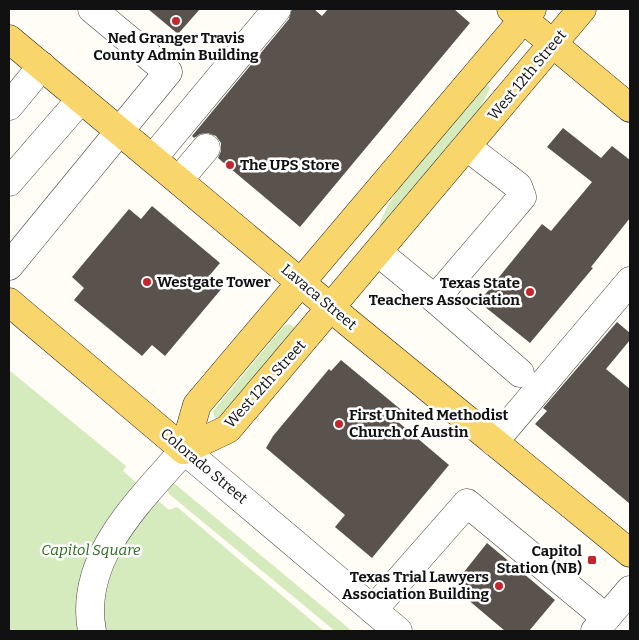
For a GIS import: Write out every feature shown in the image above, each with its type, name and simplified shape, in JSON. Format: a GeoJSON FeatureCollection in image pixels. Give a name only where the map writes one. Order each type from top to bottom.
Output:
{"type":"FeatureCollection","features":[{"type":"Feature","properties":{"kind":"main road","name":"West 12th Street"},"geometry":{"type":"LineString","coordinates":[[184,450],[228,429],[379,253],[582,9]]}},
{"type":"Feature","properties":{"kind":"main road"},"geometry":{"type":"LineString","coordinates":[[184,450],[197,405],[303,282],[522,12],[553,44],[630,108]]}},
{"type":"Feature","properties":{"kind":"main road","name":"Lavaca Street"},"geometry":{"type":"LineString","coordinates":[[9,39],[630,553]]}},
{"type":"Feature","properties":{"kind":"main road","name":"Colorado Street"},"geometry":{"type":"LineString","coordinates":[[9,302],[184,450]]}},
{"type":"Feature","properties":{"kind":"street"},"geometry":{"type":"LineString","coordinates":[[9,266],[168,72],[92,9]]}},
{"type":"Feature","properties":{"kind":"street"},"geometry":{"type":"LineString","coordinates":[[153,158],[277,9]]}},
{"type":"Feature","properties":{"kind":"street"},"geometry":{"type":"LineString","coordinates":[[9,106],[42,66]]}},
{"type":"Feature","properties":{"kind":"street"},"geometry":{"type":"LineString","coordinates":[[9,182],[81,99]]}},
{"type":"Feature","properties":{"kind":"street"},"geometry":{"type":"LineString","coordinates":[[435,299],[522,197],[518,186],[467,147]]}},
{"type":"Feature","properties":{"kind":"street"},"geometry":{"type":"LineString","coordinates":[[179,180],[206,148]]}},
{"type":"Feature","properties":{"kind":"street"},"geometry":{"type":"LineString","coordinates":[[379,253],[520,373]]}},
{"type":"Feature","properties":{"kind":"street"},"geometry":{"type":"LineString","coordinates":[[494,442],[630,281]]}},
{"type":"Feature","properties":{"kind":"street"},"geometry":{"type":"LineString","coordinates":[[92,631],[91,596],[99,564],[128,514],[184,450]]}},
{"type":"Feature","properties":{"kind":"street","name":"Colorado Street"},"geometry":{"type":"LineString","coordinates":[[184,450],[398,631]]}},
{"type":"Feature","properties":{"kind":"street"},"geometry":{"type":"LineString","coordinates":[[372,610],[467,503],[601,625],[630,590]]}},
{"type":"Feature","properties":{"kind":"green space"},"geometry":{"type":"Polygon","coordinates":[[[487,85],[490,88],[478,113],[384,230],[379,225],[399,188],[427,152],[487,85]]]}},
{"type":"Feature","properties":{"kind":"green space"},"geometry":{"type":"Polygon","coordinates":[[[289,324],[295,328],[218,420],[215,419],[213,411],[284,326],[289,324]]]}},
{"type":"Feature","properties":{"kind":"green space","name":"Capitol Square"},"geometry":{"type":"Polygon","coordinates":[[[9,370],[126,466],[123,471],[169,510],[177,507],[324,631],[9,631],[9,370]]]}},
{"type":"Feature","properties":{"kind":"green space"},"geometry":{"type":"Polygon","coordinates":[[[169,479],[352,631],[335,631],[169,494],[165,485],[169,479]]]}},
{"type":"Feature","properties":{"kind":"building","name":"Ned Granger Travis County Admin Building"},"geometry":{"type":"Polygon","coordinates":[[[148,9],[200,9],[178,34],[148,9]]]}},
{"type":"Feature","properties":{"kind":"building"},"geometry":{"type":"Polygon","coordinates":[[[292,9],[314,9],[322,16],[328,9],[454,9],[470,23],[300,227],[218,158],[221,151],[221,143],[216,136],[208,133],[200,134],[194,138],[192,136],[289,19],[292,9]]]}},
{"type":"Feature","properties":{"kind":"building"},"geometry":{"type":"Polygon","coordinates":[[[563,128],[601,158],[612,146],[630,160],[630,218],[591,267],[593,268],[530,343],[479,302],[542,224],[551,231],[592,182],[547,147],[563,128]]]}},
{"type":"Feature","properties":{"kind":"building","name":"Westgate Tower"},"geometry":{"type":"Polygon","coordinates":[[[152,206],[220,263],[209,276],[223,287],[165,356],[152,345],[142,356],[74,300],[84,288],[72,277],[129,209],[141,219],[152,206]]]}},
{"type":"Feature","properties":{"kind":"building"},"geometry":{"type":"Polygon","coordinates":[[[617,322],[630,333],[630,340],[606,369],[630,389],[630,504],[535,424],[547,411],[543,408],[617,322]]]}},
{"type":"Feature","properties":{"kind":"building"},"geometry":{"type":"Polygon","coordinates":[[[341,360],[405,413],[397,421],[449,465],[372,558],[335,527],[345,515],[266,448],[273,436],[329,369],[331,371],[341,360]]]}},
{"type":"Feature","properties":{"kind":"building","name":"Texas Trial Lawyers Association Building"},"geometry":{"type":"Polygon","coordinates":[[[487,543],[555,600],[529,631],[505,631],[460,593],[464,589],[456,582],[487,543]]]}},
{"type":"Feature","properties":{"kind":"place","name":"Ned Granger Travis County Admin Building"},"geometry":{"type":"Point","coordinates":[176,21]}},
{"type":"Feature","properties":{"kind":"place","name":"The UPS Store"},"geometry":{"type":"Point","coordinates":[230,165]}},
{"type":"Feature","properties":{"kind":"place","name":"Westgate Tower"},"geometry":{"type":"Point","coordinates":[147,282]}},
{"type":"Feature","properties":{"kind":"place","name":"Texas State Teachers Association"},"geometry":{"type":"Point","coordinates":[530,292]}},
{"type":"Feature","properties":{"kind":"place","name":"First United Methodist Church of Austin"},"geometry":{"type":"Point","coordinates":[339,424]}},
{"type":"Feature","properties":{"kind":"place","name":"Capitol Station (NB)"},"geometry":{"type":"Point","coordinates":[592,560]}},
{"type":"Feature","properties":{"kind":"place","name":"Texas Trial Lawyers Association Building"},"geometry":{"type":"Point","coordinates":[499,586]}}]}
